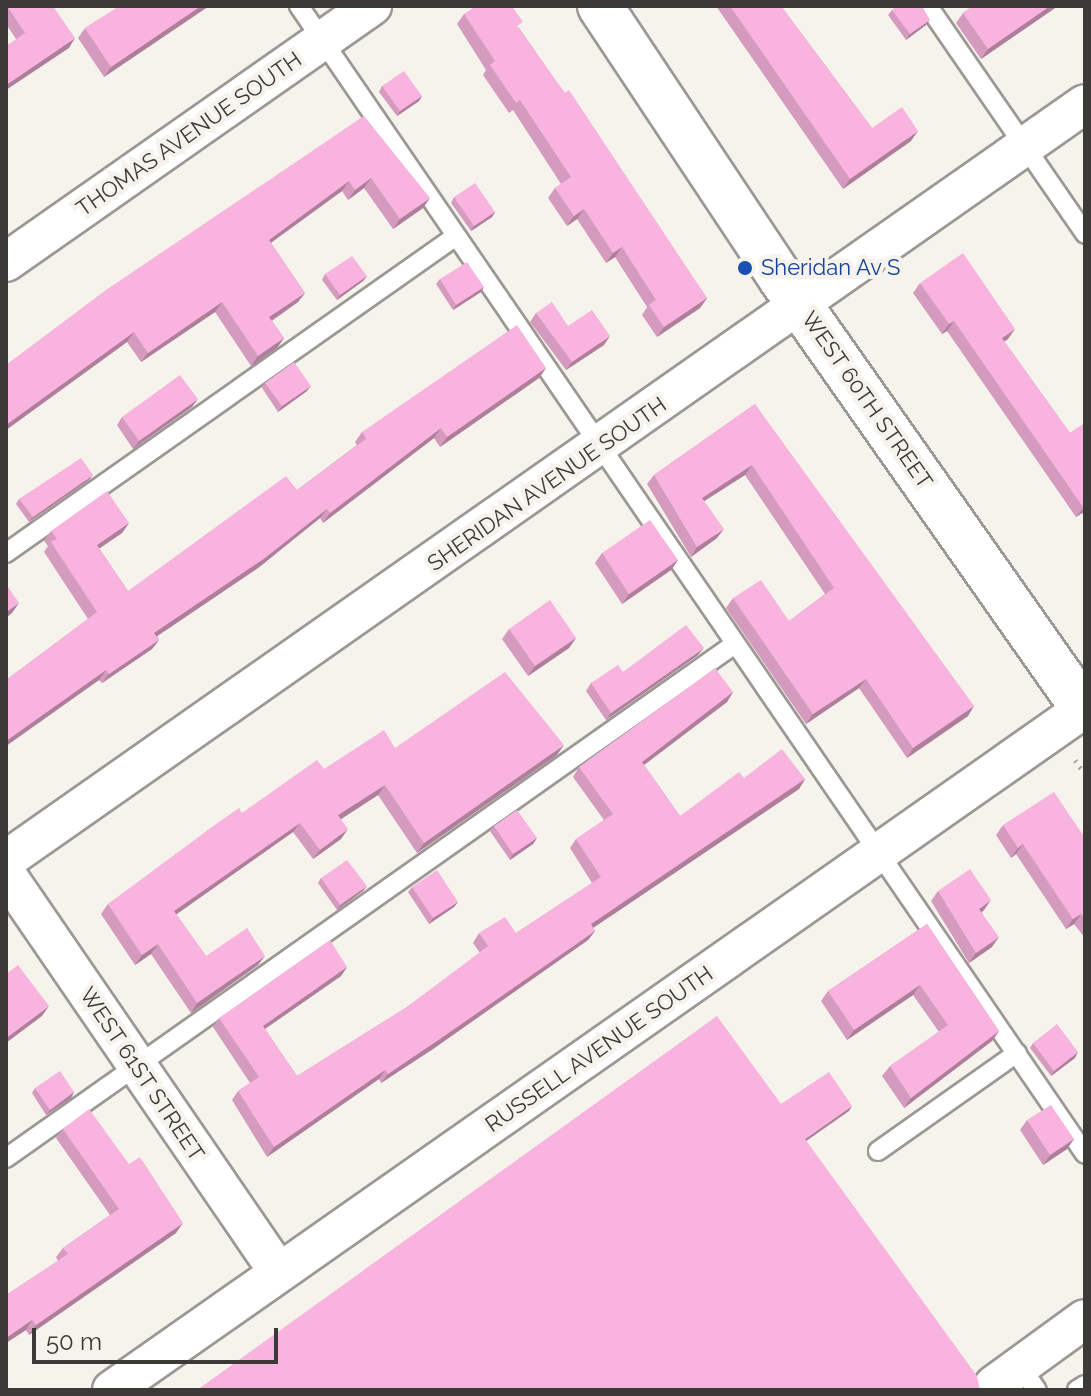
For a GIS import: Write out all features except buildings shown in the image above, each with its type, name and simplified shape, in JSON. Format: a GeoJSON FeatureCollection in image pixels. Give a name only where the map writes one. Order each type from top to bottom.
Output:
{"type":"FeatureCollection","features":[{"type":"Feature","properties":{"kind":"street","name":"THOMAS AVENUE SOUTH"},"geometry":{"type":"LineString","coordinates":[[6,262],[372,6]]}},
{"type":"Feature","properties":{"kind":"street","name":"WEST 60TH STREET"},"geometry":{"type":"LineString","coordinates":[[600,6],[800,305],[1084,710]]}},
{"type":"Feature","properties":{"kind":"street","name":"SHERIDAN AVENUE SOUTH"},"geometry":{"type":"LineString","coordinates":[[6,860],[601,447],[1085,104]]}},
{"type":"Feature","properties":{"kind":"street","name":"RUSSELL AVENUE SOUTH"},"geometry":{"type":"LineString","coordinates":[[112,1390],[1084,710]]}},
{"type":"Feature","properties":{"kind":"street","name":"WEST 61ST STREET"},"geometry":{"type":"LineString","coordinates":[[6,874],[279,1273]]}},
{"type":"Feature","properties":{"kind":"street"},"geometry":{"type":"LineString","coordinates":[[1017,1380],[1085,1319]]}},
{"type":"Feature","properties":{"kind":"lane"},"geometry":{"type":"LineString","coordinates":[[299,6],[1085,1154]]}},
{"type":"Feature","properties":{"kind":"lane"},"geometry":{"type":"LineString","coordinates":[[928,6],[1085,234]]}},
{"type":"Feature","properties":{"kind":"lane"},"geometry":{"type":"LineString","coordinates":[[6,553],[456,236]]}},
{"type":"Feature","properties":{"kind":"lane"},"geometry":{"type":"LineString","coordinates":[[6,1158],[735,644]]}},
{"type":"Feature","properties":{"kind":"lane"},"geometry":{"type":"LineString","coordinates":[[878,1151],[1017,1053]]}},
{"type":"Feature","properties":{"kind":"lane"},"geometry":{"type":"LineString","coordinates":[[1077,1390],[1085,1385]]}},
{"type":"Feature","properties":{"kind":"path"},"geometry":{"type":"LineString","coordinates":[[1075,760],[1085,774]]}},
{"type":"Feature","properties":{"kind":"place","name":"Sheridan Av S"},"geometry":{"type":"Point","coordinates":[745,268]}}]}
